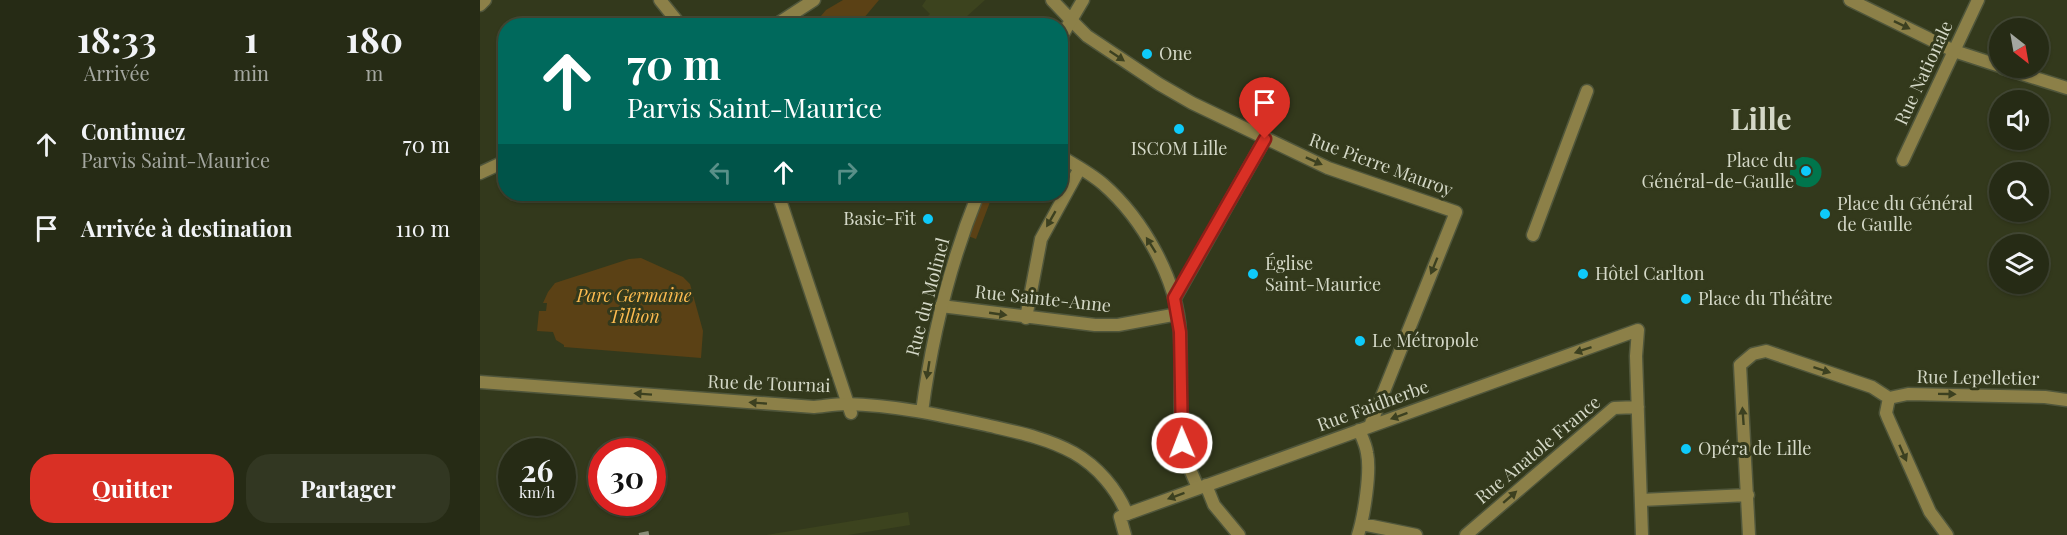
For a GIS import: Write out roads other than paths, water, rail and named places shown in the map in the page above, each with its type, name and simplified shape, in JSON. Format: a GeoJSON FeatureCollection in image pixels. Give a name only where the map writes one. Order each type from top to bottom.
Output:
{"type":"FeatureCollection","features":[{"type":"Feature","properties":{"kind":"street"},"geometry":{"type":"LineString","coordinates":[[480,5],[485,0]]}},
{"type":"Feature","properties":{"kind":"street"},"geometry":{"type":"LineString","coordinates":[[660,0],[675,18]]}},
{"type":"Feature","properties":{"kind":"street"},"geometry":{"type":"LineString","coordinates":[[786,18],[814,0]]}},
{"type":"Feature","properties":{"kind":"street","name":"Rue Pierre Mauroy"},"geometry":{"type":"LineString","coordinates":[[1052,0],[1087,36],[1169,91],[1265,139],[1346,175],[1456,212],[1365,428]]}},
{"type":"Feature","properties":{"kind":"street"},"geometry":{"type":"LineString","coordinates":[[1068,25],[1083,0]]}},
{"type":"Feature","properties":{"kind":"street"},"geometry":{"type":"LineString","coordinates":[[1850,0],[1954,51],[1989,63]]}},
{"type":"Feature","properties":{"kind":"street","name":"Rue Nationale"},"geometry":{"type":"LineString","coordinates":[[1903,160],[1978,0]]}},
{"type":"Feature","properties":{"kind":"street"},"geometry":{"type":"LineString","coordinates":[[2036,78],[2067,88]]}},
{"type":"Feature","properties":{"kind":"street"},"geometry":{"type":"LineString","coordinates":[[1533,235],[1587,91]]}},
{"type":"Feature","properties":{"kind":"street"},"geometry":{"type":"LineString","coordinates":[[1174,298],[1265,139]]}},
{"type":"Feature","properties":{"kind":"street"},"geometry":{"type":"LineString","coordinates":[[1068,161],[1113,194],[1155,251],[1178,314],[1184,455],[1214,505],[1239,535]]}},
{"type":"Feature","properties":{"kind":"street"},"geometry":{"type":"LineString","coordinates":[[480,173],[498,165]]}},
{"type":"Feature","properties":{"kind":"street"},"geometry":{"type":"LineString","coordinates":[[1068,190],[1080,168]]}},
{"type":"Feature","properties":{"kind":"street"},"geometry":{"type":"LineString","coordinates":[[780,201],[851,409]]}},
{"type":"Feature","properties":{"kind":"street","name":"Rue du Molinel"},"geometry":{"type":"LineString","coordinates":[[922,412],[940,306],[975,201]]}},
{"type":"Feature","properties":{"kind":"street"},"geometry":{"type":"LineString","coordinates":[[1026,318],[1041,239],[1062,201]]}},
{"type":"Feature","properties":{"kind":"street","name":"Rue Sainte-Anne"},"geometry":{"type":"LineString","coordinates":[[940,306],[1107,326],[1178,314]]}},
{"type":"Feature","properties":{"kind":"street","name":"Rue Faidherbe"},"geometry":{"type":"LineString","coordinates":[[1124,515],[1638,330],[1636,356],[1638,407]]}},
{"type":"Feature","properties":{"kind":"street"},"geometry":{"type":"LineString","coordinates":[[1749,535],[1740,364],[1753,354],[1766,351],[1872,387],[1889,398],[1886,413],[1888,418],[1930,512],[1947,535]]}},
{"type":"Feature","properties":{"kind":"street","name":"Rue de Tournai"},"geometry":{"type":"LineString","coordinates":[[480,382],[814,407],[922,412],[1009,430],[1052,443],[1073,453],[1096,470],[1115,491],[1124,515],[1125,535]]}},
{"type":"Feature","properties":{"kind":"street","name":"Rue Lepelletier"},"geometry":{"type":"LineString","coordinates":[[1889,398],[1908,394],[2029,396],[2067,400]]}},
{"type":"Feature","properties":{"kind":"street"},"geometry":{"type":"LineString","coordinates":[[1638,407],[1642,535]]}},
{"type":"Feature","properties":{"kind":"street","name":"Rue Anatole France"},"geometry":{"type":"LineString","coordinates":[[1466,535],[1614,408],[1638,407]]}},
{"type":"Feature","properties":{"kind":"street"},"geometry":{"type":"LineString","coordinates":[[1365,428],[1368,459],[1360,529],[1416,535]]}},
{"type":"Feature","properties":{"kind":"street"},"geometry":{"type":"LineString","coordinates":[[1641,500],[1748,495]]}},
{"type":"Feature","properties":{"kind":"railway"},"geometry":{"type":"LineString","coordinates":[[639,535],[654,532]]}},
{"type":"Feature","properties":{"kind":"place","name":"One"},"geometry":{"type":"Point","coordinates":[1147,54]}},
{"type":"Feature","properties":{"kind":"place","name":"ISCOM Lille"},"geometry":{"type":"Point","coordinates":[1179,129]}},
{"type":"Feature","properties":{"kind":"place","name":"Place du Général-de-Gaulle"},"geometry":{"type":"Point","coordinates":[1806,171]}},
{"type":"Feature","properties":{"kind":"place","name":"Place du Général de Gaulle"},"geometry":{"type":"Point","coordinates":[1825,214]}},
{"type":"Feature","properties":{"kind":"place","name":"Basic-Fit"},"geometry":{"type":"Point","coordinates":[928,219]}},
{"type":"Feature","properties":{"kind":"place","name":"Église Saint-Maurice"},"geometry":{"type":"Point","coordinates":[1253,274]}},
{"type":"Feature","properties":{"kind":"place","name":"Hôtel Carlton"},"geometry":{"type":"Point","coordinates":[1583,274]}},
{"type":"Feature","properties":{"kind":"place","name":"Place du Théâtre"},"geometry":{"type":"Point","coordinates":[1686,299]}},
{"type":"Feature","properties":{"kind":"place","name":"Le Métropole"},"geometry":{"type":"Point","coordinates":[1360,341]}},
{"type":"Feature","properties":{"kind":"place","name":"Opéra de Lille"},"geometry":{"type":"Point","coordinates":[1686,449]}},
{"type":"Feature","properties":{"kind":"district","name":"Lille"},"geometry":{"type":"Point","coordinates":[1761,120]}},
{"type":"Feature","properties":{"kind":"park label","name":"Parc Germaine Tillion"},"geometry":{"type":"Point","coordinates":[634,306]}}]}
